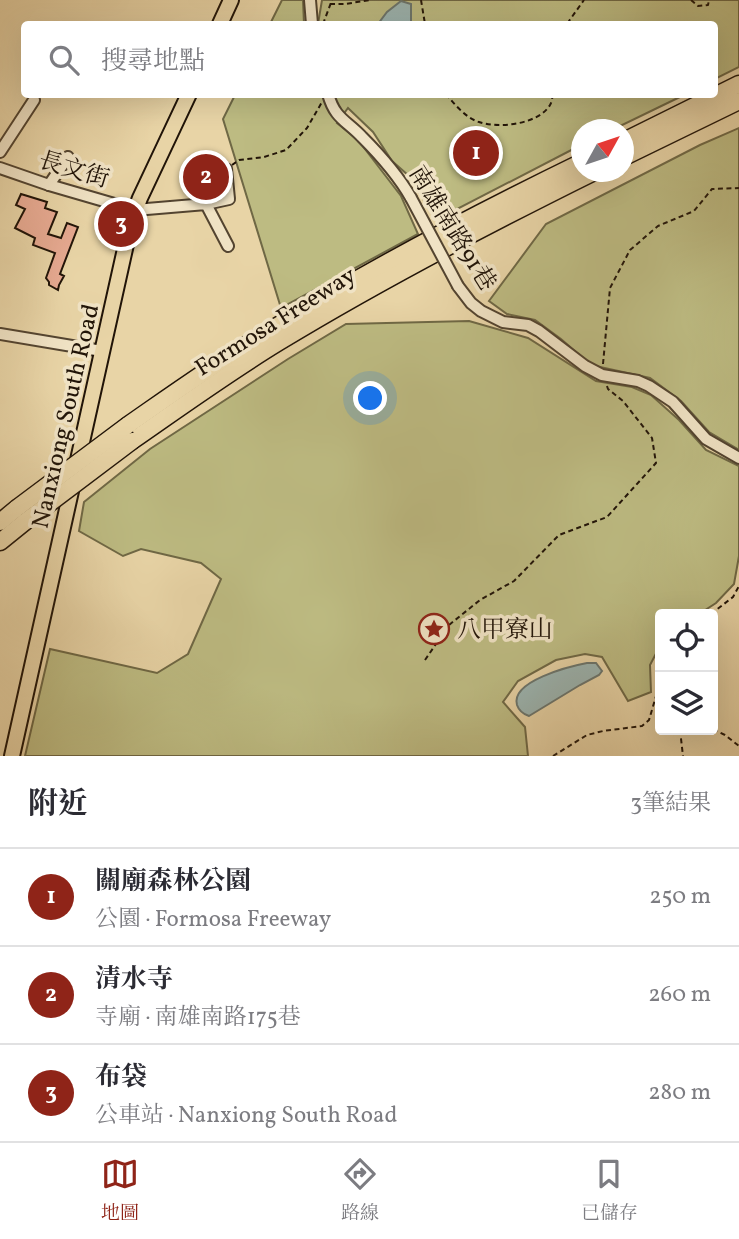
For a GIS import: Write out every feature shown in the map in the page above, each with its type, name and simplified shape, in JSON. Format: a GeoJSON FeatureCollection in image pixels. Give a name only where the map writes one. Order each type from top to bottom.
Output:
{"type":"FeatureCollection","features":[{"type":"Feature","properties":{"kind":"highway"},"geometry":{"type":"LineString","coordinates":[[718,86],[739,76]]}},
{"type":"Feature","properties":{"kind":"highway"},"geometry":{"type":"LineString","coordinates":[[718,95],[739,84]]}},
{"type":"Feature","properties":{"kind":"highway"},"geometry":{"type":"LineString","coordinates":[[688,110],[698,98]]}},
{"type":"Feature","properties":{"kind":"highway"},"geometry":{"type":"LineString","coordinates":[[634,136],[712,98]]}},
{"type":"Feature","properties":{"kind":"highway"},"geometry":{"type":"LineString","coordinates":[[634,152],[739,101]]}},
{"type":"Feature","properties":{"kind":"highway","name":"Formosa Freeway"},"geometry":{"type":"LineString","coordinates":[[0,522],[21,514],[227,357],[374,269],[571,167]]}},
{"type":"Feature","properties":{"kind":"highway","name":"Formosa Freeway"},"geometry":{"type":"LineString","coordinates":[[130,433],[367,290],[574,182]]}},
{"type":"Feature","properties":{"kind":"highway","name":"Formosa Freeway"},"geometry":{"type":"LineString","coordinates":[[0,542],[21,514]]}},
{"type":"Feature","properties":{"kind":"main road"},"geometry":{"type":"LineString","coordinates":[[221,21],[231,0]]}},
{"type":"Feature","properties":{"kind":"main road","name":"Nanxiong South Road"},"geometry":{"type":"LineString","coordinates":[[12,756],[135,210],[187,98]]}},
{"type":"Feature","properties":{"kind":"street"},"geometry":{"type":"LineString","coordinates":[[310,0],[312,21]]}},
{"type":"Feature","properties":{"kind":"street","name":"南雄南路91巷"},"geometry":{"type":"LineString","coordinates":[[328,98],[341,119],[361,135],[401,180],[458,286],[471,303],[503,321],[528,325],[539,331],[567,354],[602,375]]}},
{"type":"Feature","properties":{"kind":"street"},"geometry":{"type":"LineString","coordinates":[[0,152],[34,100]]}},
{"type":"Feature","properties":{"kind":"street"},"geometry":{"type":"LineString","coordinates":[[50,185],[68,158]]}},
{"type":"Feature","properties":{"kind":"street","name":"長文街"},"geometry":{"type":"LineString","coordinates":[[0,168],[135,210]]}},
{"type":"Feature","properties":{"kind":"street"},"geometry":{"type":"LineString","coordinates":[[135,210],[206,204],[229,199],[226,169]]}},
{"type":"Feature","properties":{"kind":"street"},"geometry":{"type":"LineString","coordinates":[[206,204],[229,246]]}},
{"type":"Feature","properties":{"kind":"street"},"geometry":{"type":"LineString","coordinates":[[0,334],[102,351]]}},
{"type":"Feature","properties":{"kind":"street"},"geometry":{"type":"LineString","coordinates":[[602,375],[638,381],[649,386],[673,402],[706,439],[739,458]]}},
{"type":"Feature","properties":{"kind":"path"},"geometry":{"type":"LineString","coordinates":[[324,21],[332,0]]}},
{"type":"Feature","properties":{"kind":"path"},"geometry":{"type":"LineString","coordinates":[[330,4],[345,5],[370,0]]}},
{"type":"Feature","properties":{"kind":"path"},"geometry":{"type":"LineString","coordinates":[[421,0],[424,21]]}},
{"type":"Feature","properties":{"kind":"path"},"geometry":{"type":"LineString","coordinates":[[569,21],[584,0]]}},
{"type":"Feature","properties":{"kind":"path"},"geometry":{"type":"LineString","coordinates":[[691,0],[698,6],[708,5],[709,0]]}},
{"type":"Feature","properties":{"kind":"path"},"geometry":{"type":"LineString","coordinates":[[226,169],[239,160],[264,158],[286,150],[307,128],[324,98]]}},
{"type":"Feature","properties":{"kind":"path"},"geometry":{"type":"LineString","coordinates":[[449,98],[458,108],[479,122],[503,126],[531,121],[549,107],[552,98]]}},
{"type":"Feature","properties":{"kind":"path"},"geometry":{"type":"LineString","coordinates":[[425,660],[449,625],[480,600],[514,581],[559,535],[607,517],[656,463],[652,438],[623,401],[608,389],[602,375],[610,288],[630,250],[658,226],[694,211],[712,189],[739,188]]}},
{"type":"Feature","properties":{"kind":"path"},"geometry":{"type":"LineString","coordinates":[[717,609],[733,597],[739,586]]}},
{"type":"Feature","properties":{"kind":"path"},"geometry":{"type":"LineString","coordinates":[[553,756],[587,735],[642,726],[649,720],[655,702]]}},
{"type":"Feature","properties":{"kind":"path"},"geometry":{"type":"LineString","coordinates":[[718,732],[739,746]]}},
{"type":"Feature","properties":{"kind":"path"},"geometry":{"type":"LineString","coordinates":[[681,735],[683,756]]}},
{"type":"Feature","properties":{"kind":"shaded area"},"geometry":{"type":"Polygon","coordinates":[[[282,0],[303,0],[304,21],[272,21],[282,0]]]}},
{"type":"Feature","properties":{"kind":"shaded area"},"geometry":{"type":"Polygon","coordinates":[[[322,0],[739,0],[739,67],[718,78],[718,21],[318,21],[322,0]]]}},
{"type":"Feature","properties":{"kind":"shaded area"},"geometry":{"type":"Polygon","coordinates":[[[234,98],[678,98],[634,119],[571,119],[571,150],[436,220],[409,176],[392,161],[373,132],[348,108],[337,123],[358,140],[401,196],[418,234],[281,308],[223,119],[234,98]]]}},
{"type":"Feature","properties":{"kind":"shaded area"},"geometry":{"type":"Polygon","coordinates":[[[739,128],[739,450],[709,432],[681,401],[650,378],[591,365],[535,320],[507,314],[489,301],[546,224],[628,182],[634,182],[634,179],[739,128]]]}},
{"type":"Feature","properties":{"kind":"shaded area"},"geometry":{"type":"Polygon","coordinates":[[[469,321],[528,338],[596,381],[632,387],[651,395],[679,420],[706,450],[739,466],[739,556],[734,584],[707,609],[655,609],[655,656],[650,665],[651,692],[628,701],[602,657],[585,654],[556,660],[518,681],[503,702],[525,727],[528,756],[25,756],[50,649],[157,673],[188,654],[221,579],[201,563],[141,549],[123,556],[79,531],[84,502],[150,449],[346,324],[469,321]]]}},
{"type":"Feature","properties":{"kind":"water"},"geometry":{"type":"Polygon","coordinates":[[[401,1],[411,4],[411,21],[380,21],[401,1]]]}},
{"type":"Feature","properties":{"kind":"water"},"geometry":{"type":"Polygon","coordinates":[[[596,663],[602,671],[529,716],[519,709],[517,696],[532,682],[556,671],[596,663]]]}},
{"type":"Feature","properties":{"kind":"building"},"geometry":{"type":"Polygon","coordinates":[[[218,166],[220,193],[195,197],[191,169],[218,166]]]}},
{"type":"Feature","properties":{"kind":"building"},"geometry":{"type":"Polygon","coordinates":[[[21,194],[47,202],[45,208],[57,212],[48,234],[61,238],[67,223],[78,227],[60,274],[64,276],[58,290],[49,285],[46,278],[55,253],[33,245],[35,238],[15,228],[25,209],[16,205],[21,194]]]}},
{"type":"Feature","properties":{"kind":"place","name":"關廟森林公園"},"geometry":{"type":"Point","coordinates":[476,153]}},
{"type":"Feature","properties":{"kind":"place","name":"清水寺"},"geometry":{"type":"Point","coordinates":[206,177]}},
{"type":"Feature","properties":{"kind":"place","name":"布袋"},"geometry":{"type":"Point","coordinates":[121,224]}},
{"type":"Feature","properties":{"kind":"place","name":"八甲寮山"},"geometry":{"type":"Point","coordinates":[434,629]}}]}
